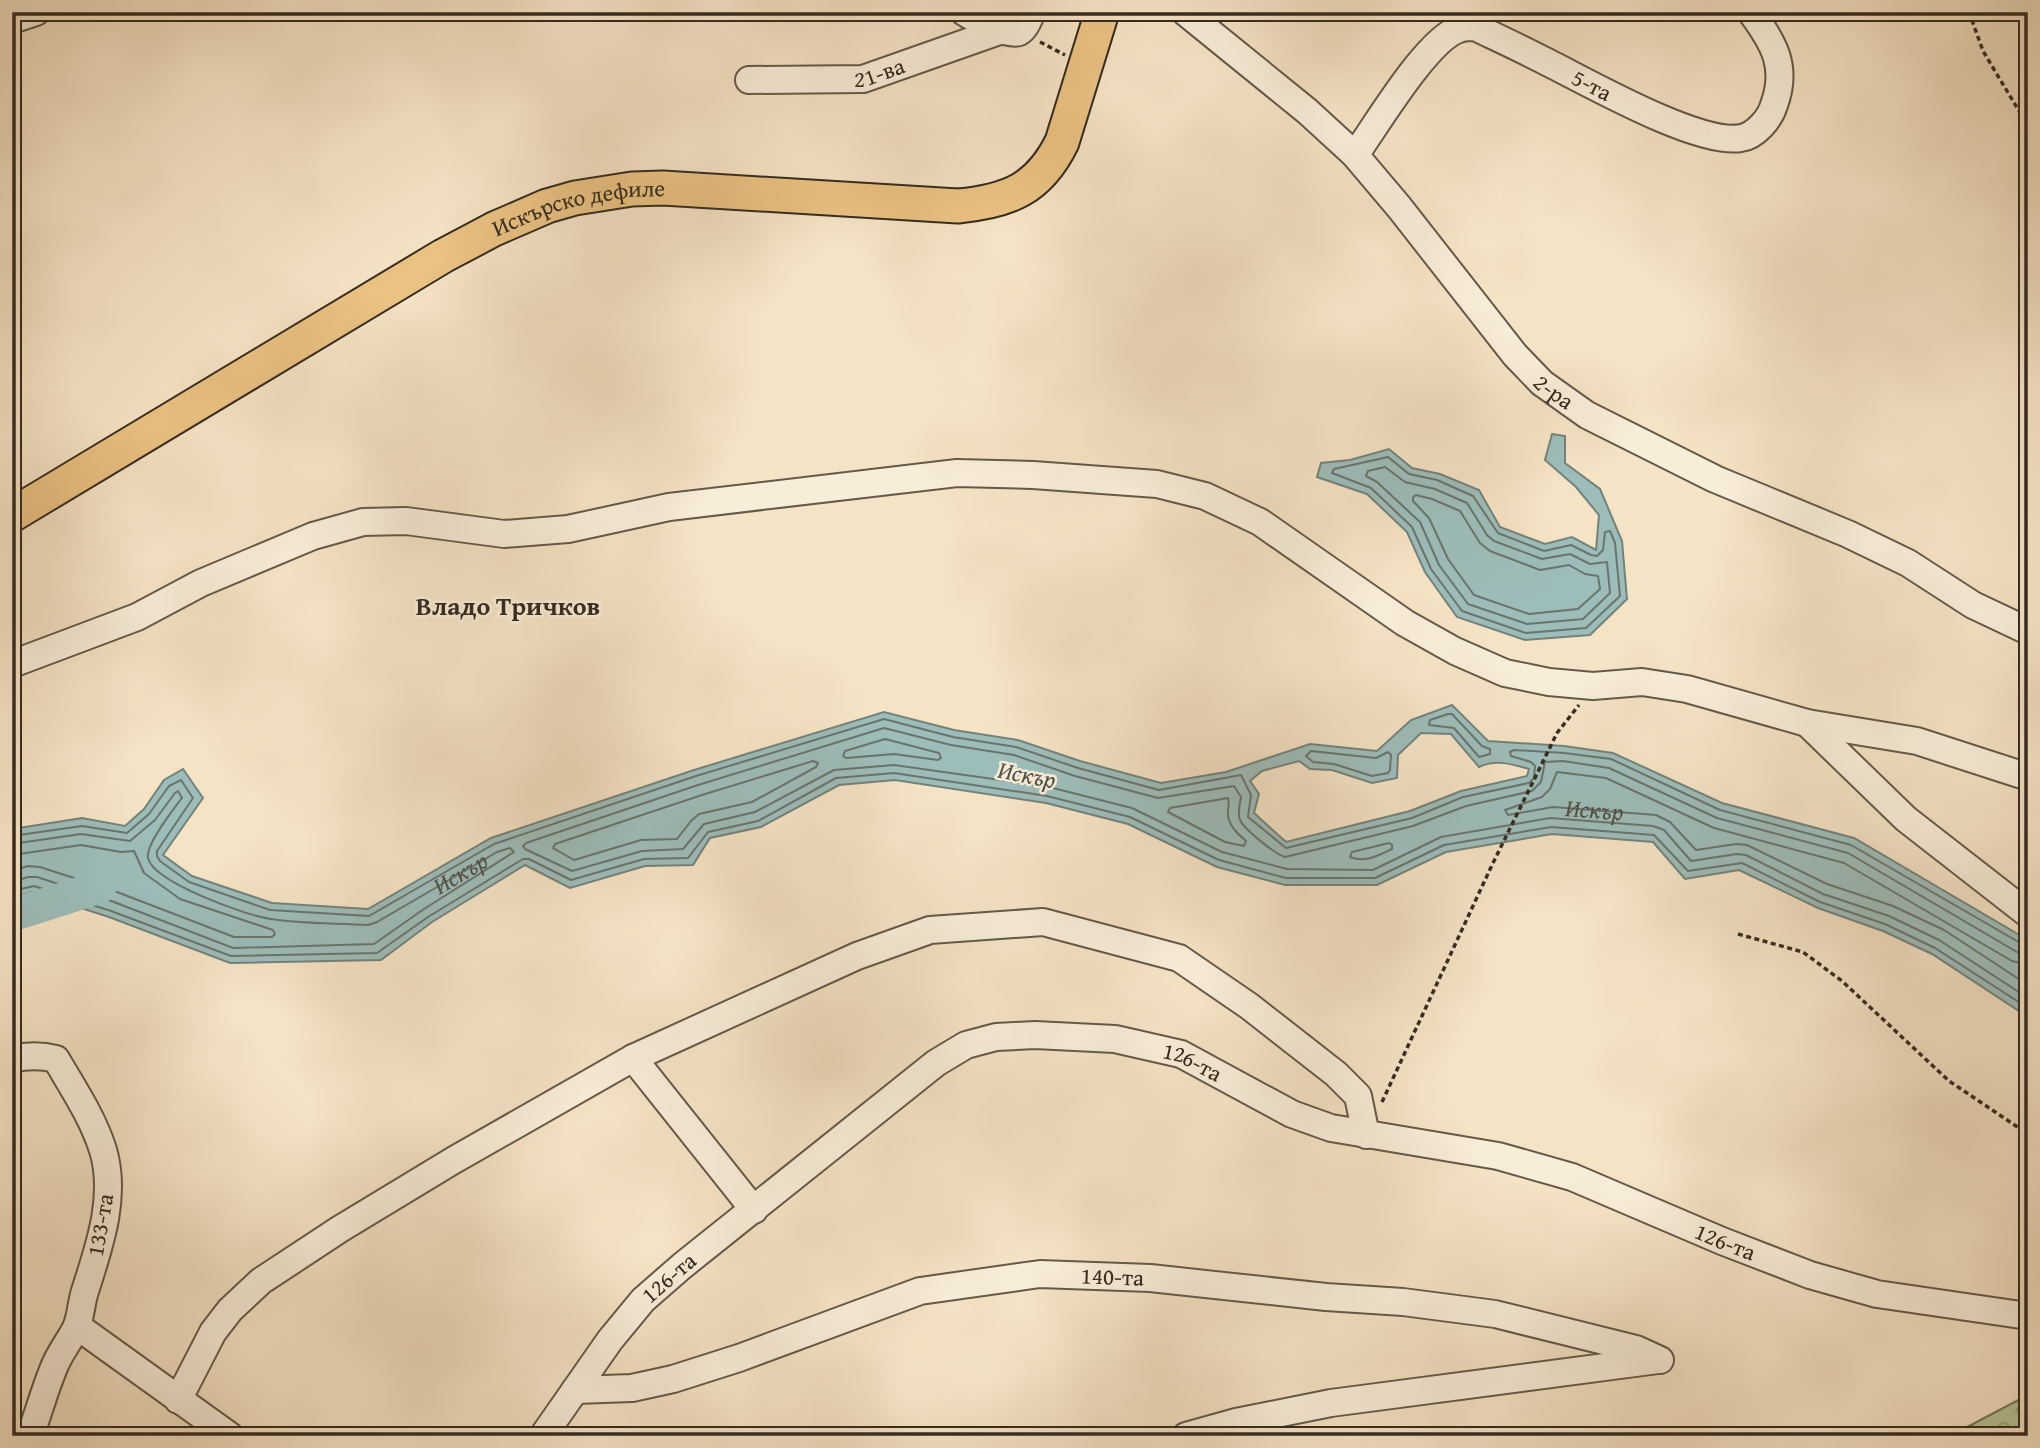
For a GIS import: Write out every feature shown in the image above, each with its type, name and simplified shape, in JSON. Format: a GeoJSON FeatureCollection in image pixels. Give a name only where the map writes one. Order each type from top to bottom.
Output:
{"type":"FeatureCollection","features":[{"type":"Feature","properties":{"kind":"main road","name":"Искърско дефиле"},"geometry":{"type":"LineString","coordinates":[[12,515],[443,256],[494,229],[547,206],[604,193],[663,188],[958,206],[990,202],[1022,191],[1053,161],[1070,122],[1102,12]]}},
{"type":"Feature","properties":{"kind":"street"},"geometry":{"type":"LineString","coordinates":[[12,20],[36,12]]}},
{"type":"Feature","properties":{"kind":"street"},"geometry":{"type":"LineString","coordinates":[[964,12],[976,20],[1018,24]]}},
{"type":"Feature","properties":{"kind":"street","name":"2-ра"},"geometry":{"type":"LineString","coordinates":[[1185,12],[1307,111],[1355,155],[1515,355],[1542,383],[1587,415],[1715,479],[1848,534],[1896,557],[1973,605],[2028,631]]}},
{"type":"Feature","properties":{"kind":"street","name":"5-та"},"geometry":{"type":"LineString","coordinates":[[1355,155],[1421,60],[1457,29],[1475,27],[1665,119],[1712,135],[1742,138],[1759,128],[1773,110],[1781,86],[1774,46],[1751,12]]}},
{"type":"Feature","properties":{"kind":"street","name":"21-ва"},"geometry":{"type":"LineString","coordinates":[[749,80],[863,79],[1018,24]]}},
{"type":"Feature","properties":{"kind":"street"},"geometry":{"type":"LineString","coordinates":[[12,664],[137,617],[201,583],[313,536],[363,522],[406,521],[504,534],[568,529],[669,508],[970,474],[1033,475],[1157,484],[1205,496],[1260,522],[1405,623],[1505,673],[1549,682],[1593,686],[1642,682],[1687,688],[1807,723],[1917,741],[2028,777]]}},
{"type":"Feature","properties":{"kind":"street"},"geometry":{"type":"LineString","coordinates":[[1807,723],[1906,819],[2028,914]]}},
{"type":"Feature","properties":{"kind":"street"},"geometry":{"type":"LineString","coordinates":[[178,1400],[213,1332],[230,1310],[261,1281],[340,1229],[454,1160],[633,1058],[857,956],[930,929],[1043,922],[1180,958],[1249,1006],[1336,1074],[1358,1096],[1366,1135]]}},
{"type":"Feature","properties":{"kind":"street","name":"126-та"},"geometry":{"type":"LineString","coordinates":[[543,1436],[610,1340],[643,1300],[936,1063],[966,1045],[996,1037],[1035,1035],[1115,1039],[1181,1054],[1292,1114],[1331,1128],[1510,1159],[1572,1177],[1810,1275],[1877,1294],[2028,1317]]}},
{"type":"Feature","properties":{"kind":"street","name":"133-та"},"geometry":{"type":"LineString","coordinates":[[12,1059],[26,1056],[57,1059],[92,1123],[103,1151],[108,1184],[105,1220],[97,1258],[84,1294],[77,1326],[54,1367],[30,1436]]}},
{"type":"Feature","properties":{"kind":"street"},"geometry":{"type":"LineString","coordinates":[[633,1058],[754,1210]]}},
{"type":"Feature","properties":{"kind":"street","name":"140-та"},"geometry":{"type":"LineString","coordinates":[[575,1390],[632,1388],[673,1378],[739,1358],[920,1291],[1040,1274],[1150,1278],[1326,1297],[1403,1302],[1495,1314],[1636,1349],[1660,1360],[1331,1403],[1236,1422],[1186,1436]]}},
{"type":"Feature","properties":{"kind":"street"},"geometry":{"type":"LineString","coordinates":[[77,1326],[229,1436]]}},
{"type":"Feature","properties":{"kind":"path"},"geometry":{"type":"LineString","coordinates":[[1969,12],[1983,51],[2028,126]]}},
{"type":"Feature","properties":{"kind":"path"},"geometry":{"type":"LineString","coordinates":[[1018,24],[1087,66]]}},
{"type":"Feature","properties":{"kind":"path"},"geometry":{"type":"LineString","coordinates":[[1366,1135],[1492,865],[1558,733],[1593,686]]}},
{"type":"Feature","properties":{"kind":"path"},"geometry":{"type":"LineString","coordinates":[[1738,934],[1803,952],[1842,981],[1950,1081],[2028,1134]]}},
{"type":"Feature","properties":{"kind":"green space"},"geometry":{"type":"Polygon","coordinates":[[[2028,1395],[2028,1436],[1950,1436],[2028,1395]]]}},
{"type":"Feature","properties":{"kind":"water"},"geometry":{"type":"Polygon","coordinates":[[[1552,434],[1565,436],[1565,463],[1600,489],[1622,541],[1627,599],[1590,635],[1525,640],[1457,617],[1425,572],[1407,532],[1367,494],[1317,477],[1321,463],[1350,460],[1389,449],[1412,468],[1440,474],[1479,490],[1500,527],[1545,544],[1572,537],[1596,550],[1599,515],[1576,487],[1545,460],[1552,434]]]}},
{"type":"Feature","properties":{"kind":"water"},"geometry":{"type":"Polygon","coordinates":[[[1452,705],[1488,741],[1564,746],[1613,753],[1722,803],[1854,838],[2028,940],[2028,1017],[1932,954],[1883,931],[1818,908],[1739,870],[1685,879],[1653,842],[1552,834],[1446,852],[1377,885],[1285,885],[1217,867],[1128,824],[1046,803],[895,780],[839,785],[761,827],[710,838],[693,865],[645,866],[570,888],[525,865],[432,922],[381,960],[230,963],[109,917],[31,892],[12,899],[12,829],[82,818],[125,826],[144,809],[164,780],[183,769],[203,798],[163,855],[192,876],[272,903],[368,909],[491,838],[694,770],[884,712],[954,730],[1018,740],[1080,761],[1161,783],[1226,772],[1310,744],[1377,751],[1411,720],[1452,705]],[[1421,733],[1398,755],[1397,778],[1372,783],[1332,770],[1310,769],[1299,761],[1262,771],[1250,781],[1259,794],[1254,813],[1286,842],[1410,811],[1461,791],[1527,776],[1529,769],[1510,764],[1491,763],[1479,767],[1451,734],[1421,733]]]}},
{"type":"Feature","properties":{"kind":"waterway","name":"Искър"},"geometry":{"type":"LineString","coordinates":[[12,915],[100,887]]}},
{"type":"Feature","properties":{"kind":"district","name":"Владо Тричков"},"geometry":{"type":"Point","coordinates":[508,606]}}]}
